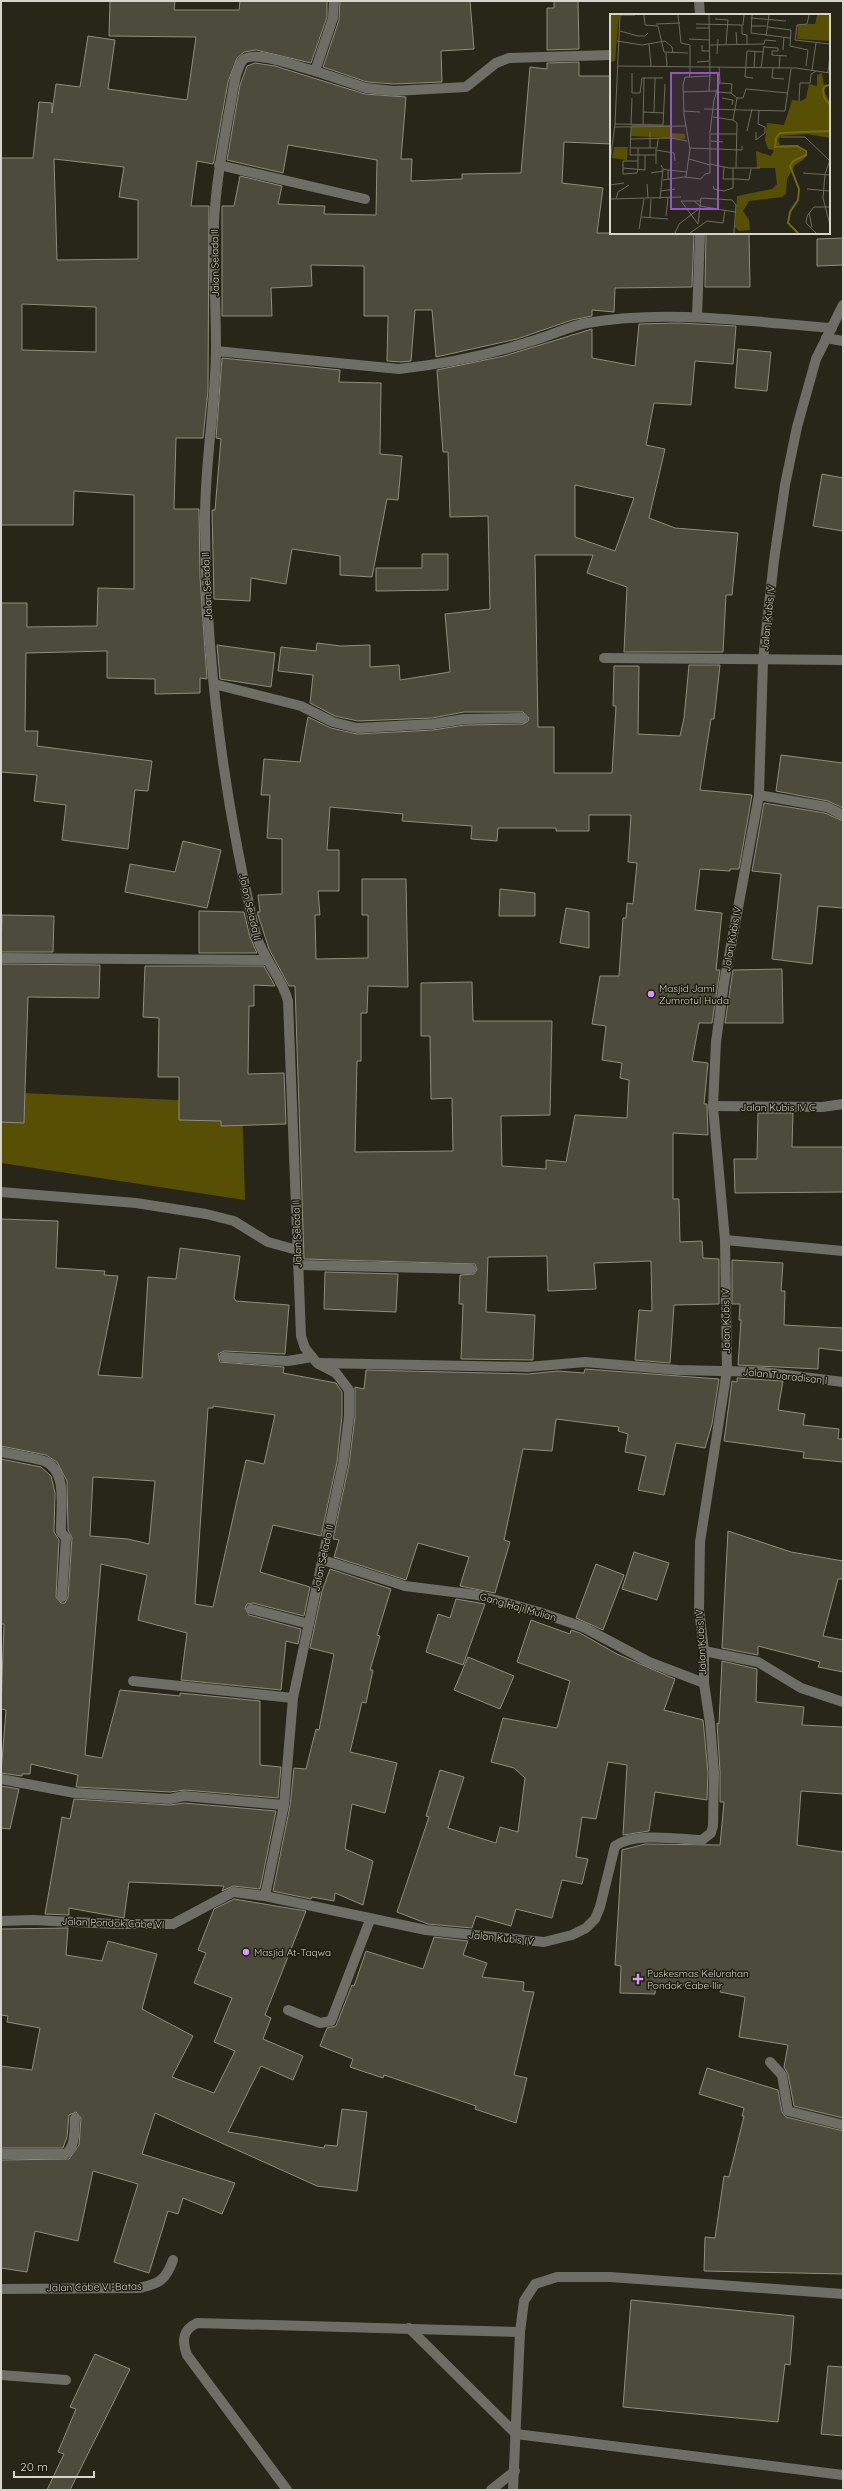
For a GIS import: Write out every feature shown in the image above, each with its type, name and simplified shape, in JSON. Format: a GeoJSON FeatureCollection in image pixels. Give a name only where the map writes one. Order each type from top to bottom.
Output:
{"type":"FeatureCollection","features":[{"type":"Feature","properties":{"kind":"street"},"geometry":{"type":"LineString","coordinates":[[334,1],[333,18],[315,71],[366,88],[394,91],[466,87],[496,63],[509,58],[610,55]]}},
{"type":"Feature","properties":{"kind":"street"},"geometry":{"type":"LineString","coordinates":[[699,1],[700,14]]}},
{"type":"Feature","properties":{"kind":"street","name":"Jalan Selada II"},"geometry":{"type":"LineString","coordinates":[[265,1896],[284,1805],[292,1698],[343,1463],[350,1416],[350,1390],[336,1373],[315,1360],[305,1348],[301,1336],[288,1001],[285,988],[266,960],[256,935],[237,849],[222,762],[214,684],[207,590],[205,522],[216,351],[214,222],[219,165],[235,81],[242,60],[248,57],[258,56],[315,71]]}},
{"type":"Feature","properties":{"kind":"street"},"geometry":{"type":"LineString","coordinates":[[219,165],[365,199]]}},
{"type":"Feature","properties":{"kind":"street"},"geometry":{"type":"LineString","coordinates":[[697,317],[700,234]]}},
{"type":"Feature","properties":{"kind":"street","name":"Jalan Kubis IV"},"geometry":{"type":"LineString","coordinates":[[265,1896],[370,1920],[426,1930],[537,1942],[558,1939],[586,1928],[595,1919],[600,1907],[615,1846],[623,1841],[635,1838],[702,1840],[711,1833],[714,1826],[714,1772],[710,1723],[704,1683],[704,1651],[699,1609],[700,1542],[727,1370],[725,1240],[713,1106],[716,1042],[724,983],[759,795],[763,660],[774,560],[785,485],[797,427],[816,359],[843,305]]}},
{"type":"Feature","properties":{"kind":"street"},"geometry":{"type":"LineString","coordinates":[[216,351],[399,369],[422,366],[506,348],[585,323],[608,320],[697,317],[832,328]]}},
{"type":"Feature","properties":{"kind":"street"},"geometry":{"type":"LineString","coordinates":[[826,338],[843,341]]}},
{"type":"Feature","properties":{"kind":"street"},"geometry":{"type":"LineString","coordinates":[[604,658],[843,660]]}},
{"type":"Feature","properties":{"kind":"street"},"geometry":{"type":"LineString","coordinates":[[214,684],[300,706],[333,722],[357,728],[433,724],[464,719],[523,718]]}},
{"type":"Feature","properties":{"kind":"street"},"geometry":{"type":"LineString","coordinates":[[759,795],[827,807],[843,815]]}},
{"type":"Feature","properties":{"kind":"street"},"geometry":{"type":"LineString","coordinates":[[1,958],[266,960]]}},
{"type":"Feature","properties":{"kind":"street","name":"Jalan Kubis IV C"},"geometry":{"type":"LineString","coordinates":[[713,1106],[822,1107],[843,1104]]}},
{"type":"Feature","properties":{"kind":"street"},"geometry":{"type":"LineString","coordinates":[[1,1192],[136,1203],[206,1214],[234,1221],[268,1242],[297,1250]]}},
{"type":"Feature","properties":{"kind":"street"},"geometry":{"type":"LineString","coordinates":[[725,1240],[843,1251]]}},
{"type":"Feature","properties":{"kind":"street"},"geometry":{"type":"LineString","coordinates":[[298,1265],[471,1269]]}},
{"type":"Feature","properties":{"kind":"street","name":"Jalan Tuaradisan I"},"geometry":{"type":"LineString","coordinates":[[224,1357],[288,1361],[315,1360],[528,1367],[585,1362],[678,1370],[763,1372],[843,1382]]}},
{"type":"Feature","properties":{"kind":"street"},"geometry":{"type":"LineString","coordinates":[[1,1452],[45,1462],[52,1466],[60,1478],[61,1532],[66,1538],[62,1597]]}},
{"type":"Feature","properties":{"kind":"street","name":"Gang Haji Mulian"},"geometry":{"type":"LineString","coordinates":[[323,1560],[405,1586],[477,1595],[540,1612],[583,1627],[649,1662],[704,1683]]}},
{"type":"Feature","properties":{"kind":"street"},"geometry":{"type":"LineString","coordinates":[[251,1609],[308,1624]]}},
{"type":"Feature","properties":{"kind":"street"},"geometry":{"type":"LineString","coordinates":[[704,1651],[758,1662],[801,1688],[843,1702]]}},
{"type":"Feature","properties":{"kind":"street"},"geometry":{"type":"LineString","coordinates":[[133,1681],[292,1698]]}},
{"type":"Feature","properties":{"kind":"street"},"geometry":{"type":"LineString","coordinates":[[1,1779],[75,1792],[170,1799],[184,1796],[284,1805]]}},
{"type":"Feature","properties":{"kind":"street","name":"Jalan Pondok Cabe VI"},"geometry":{"type":"LineString","coordinates":[[1,1921],[33,1920],[115,1924],[173,1924],[233,1892],[265,1896]]}},
{"type":"Feature","properties":{"kind":"street"},"geometry":{"type":"LineString","coordinates":[[288,2010],[320,2023],[331,2021],[370,1920]]}},
{"type":"Feature","properties":{"kind":"street"},"geometry":{"type":"LineString","coordinates":[[770,2062],[782,2075],[788,2111],[843,2124]]}},
{"type":"Feature","properties":{"kind":"street"},"geometry":{"type":"LineString","coordinates":[[1,2154],[65,2154],[70,2151],[72,2145],[75,2118]]}},
{"type":"Feature","properties":{"kind":"street","name":"Jalan Cabe VI-Batas"},"geometry":{"type":"LineString","coordinates":[[1,2289],[139,2288],[156,2285],[168,2273],[173,2260]]}},
{"type":"Feature","properties":{"kind":"street"},"geometry":{"type":"LineString","coordinates":[[513,2490],[520,2332],[524,2301],[535,2284],[557,2277],[610,2277],[843,2294]]}},
{"type":"Feature","properties":{"kind":"street"},"geometry":{"type":"LineString","coordinates":[[287,2490],[187,2355],[183,2344],[185,2332],[197,2323],[520,2332]]}},
{"type":"Feature","properties":{"kind":"street"},"geometry":{"type":"LineString","coordinates":[[409,2328],[516,2434],[843,2475]]}},
{"type":"Feature","properties":{"kind":"street"},"geometry":{"type":"LineString","coordinates":[[1,2376],[66,2380]]}},
{"type":"Feature","properties":{"kind":"street"},"geometry":{"type":"LineString","coordinates":[[491,2490],[515,2471]]}},
{"type":"Feature","properties":{"kind":"shaded area"},"geometry":{"type":"Polygon","coordinates":[[[1,1092],[242,1103],[245,1200],[1,1163],[1,1092]]]}},
{"type":"Feature","properties":{"kind":"building"},"geometry":{"type":"Polygon","coordinates":[[[110,1],[175,1],[174,10],[239,10],[240,1],[327,1],[327,17],[311,63],[256,50],[244,52],[237,58],[228,82],[213,164],[197,161],[191,206],[209,206],[208,391],[203,438],[176,438],[174,509],[199,509],[200,577],[207,679],[200,678],[200,693],[155,694],[155,679],[107,678],[107,651],[26,653],[25,731],[38,731],[37,746],[152,761],[148,791],[135,790],[128,849],[62,840],[66,805],[34,801],[37,775],[1,772],[1,603],[27,603],[27,627],[97,626],[98,588],[134,589],[134,495],[74,491],[73,525],[1,525],[1,158],[33,158],[39,102],[52,103],[52,113],[56,84],[80,87],[88,36],[115,40],[108,89],[187,100],[196,37],[109,36],[110,1]],[[54,159],[57,260],[138,259],[138,200],[119,197],[124,167],[54,159]],[[22,304],[22,350],[96,352],[96,307],[22,304]]]}},
{"type":"Feature","properties":{"kind":"building"},"geometry":{"type":"Polygon","coordinates":[[[340,1],[470,1],[474,49],[441,51],[442,82],[394,84],[367,82],[323,67],[339,20],[340,1]]]}},
{"type":"Feature","properties":{"kind":"building"},"geometry":{"type":"Polygon","coordinates":[[[554,1],[578,1],[579,49],[547,50],[547,8],[554,8],[554,1]]]}},
{"type":"Feature","properties":{"kind":"building"},"geometry":{"type":"Polygon","coordinates":[[[579,62],[579,76],[610,76],[610,144],[564,142],[562,183],[603,188],[597,233],[694,234],[692,287],[615,288],[614,312],[592,310],[592,316],[572,320],[517,339],[436,357],[432,310],[415,310],[411,361],[401,362],[387,361],[388,316],[364,316],[364,266],[311,265],[312,286],[271,288],[272,316],[222,316],[222,206],[234,206],[240,176],[282,186],[278,204],[325,206],[324,214],[376,215],[377,160],[288,145],[283,173],[227,160],[240,85],[247,66],[255,63],[275,66],[365,94],[406,97],[401,159],[412,159],[411,181],[462,179],[462,174],[521,173],[530,67],[547,69],[547,63],[579,62]]]}},
{"type":"Feature","properties":{"kind":"building"},"geometry":{"type":"Polygon","coordinates":[[[706,234],[749,234],[750,287],[705,287],[706,234]]]}},
{"type":"Feature","properties":{"kind":"building"},"geometry":{"type":"Polygon","coordinates":[[[843,238],[843,265],[817,266],[817,239],[843,238]]]}},
{"type":"Feature","properties":{"kind":"building"},"geometry":{"type":"Polygon","coordinates":[[[679,323],[736,326],[733,364],[695,361],[691,405],[654,403],[646,445],[665,449],[649,518],[675,528],[738,533],[732,595],[726,595],[723,652],[624,652],[627,587],[587,573],[593,555],[535,555],[538,727],[554,727],[554,773],[612,773],[616,706],[613,706],[614,666],[639,666],[638,734],[680,736],[684,718],[689,665],[720,665],[714,719],[711,719],[700,790],[752,795],[739,869],[730,869],[730,871],[700,869],[695,910],[722,913],[716,970],[720,970],[712,1023],[699,1023],[692,1061],[708,1063],[704,1104],[707,1104],[708,1135],[673,1133],[673,1199],[679,1199],[680,1242],[702,1241],[703,1258],[719,1259],[719,1304],[674,1305],[670,1363],[635,1360],[639,1310],[652,1311],[651,1261],[594,1263],[596,1289],[548,1291],[547,1256],[488,1257],[486,1312],[535,1315],[533,1360],[461,1359],[463,1304],[459,1304],[460,1275],[474,1274],[477,1269],[475,1264],[304,1259],[295,986],[289,986],[269,949],[257,912],[260,912],[258,895],[282,894],[282,839],[267,838],[270,795],[261,795],[264,759],[300,762],[308,717],[331,728],[357,734],[433,730],[465,725],[523,724],[528,721],[529,718],[523,712],[464,712],[432,718],[358,721],[335,716],[310,703],[313,675],[278,671],[281,647],[316,651],[317,643],[341,646],[370,645],[370,667],[399,665],[400,680],[450,672],[445,614],[490,609],[488,516],[450,517],[448,452],[443,452],[437,370],[504,356],[592,329],[592,358],[635,366],[639,324],[679,323]],[[575,485],[575,537],[615,551],[634,498],[575,485]],[[330,807],[327,850],[339,850],[339,891],[318,891],[320,915],[315,915],[316,959],[368,958],[368,915],[362,915],[362,879],[406,879],[408,987],[368,986],[367,1013],[361,1013],[361,1061],[357,1061],[355,1152],[453,1151],[452,1098],[431,1099],[430,1036],[421,1036],[421,983],[472,982],[473,1021],[552,1021],[550,1115],[501,1116],[502,1166],[546,1169],[546,1160],[566,1162],[575,1115],[627,1118],[629,1080],[620,1078],[622,1063],[602,1060],[606,1026],[592,1024],[600,976],[619,976],[623,918],[626,918],[627,903],[633,904],[637,863],[628,862],[631,815],[589,815],[589,831],[556,831],[556,828],[498,828],[497,841],[471,839],[472,826],[402,821],[403,814],[330,807]]]}},
{"type":"Feature","properties":{"kind":"building"},"geometry":{"type":"Polygon","coordinates":[[[738,349],[771,352],[767,391],[735,388],[738,349]]]}},
{"type":"Feature","properties":{"kind":"building"},"geometry":{"type":"Polygon","coordinates":[[[222,358],[340,370],[339,382],[381,383],[380,454],[402,456],[398,500],[387,499],[372,577],[340,575],[340,556],[292,549],[286,584],[251,578],[250,601],[214,599],[212,510],[215,510],[221,439],[216,438],[222,358]]]}},
{"type":"Feature","properties":{"kind":"building"},"geometry":{"type":"Polygon","coordinates":[[[822,474],[843,478],[843,531],[813,526],[822,474]]]}},
{"type":"Feature","properties":{"kind":"building"},"geometry":{"type":"Polygon","coordinates":[[[422,554],[448,554],[448,590],[376,591],[376,568],[422,568],[422,554]]]}},
{"type":"Feature","properties":{"kind":"building"},"geometry":{"type":"Polygon","coordinates":[[[217,645],[275,653],[271,687],[220,679],[217,645]]]}},
{"type":"Feature","properties":{"kind":"building"},"geometry":{"type":"Polygon","coordinates":[[[781,755],[843,763],[843,808],[828,801],[776,791],[781,755]]]}},
{"type":"Feature","properties":{"kind":"building"},"geometry":{"type":"Polygon","coordinates":[[[764,803],[825,813],[843,821],[843,908],[818,906],[812,964],[772,959],[781,874],[752,871],[764,803]]]}},
{"type":"Feature","properties":{"kind":"building"},"geometry":{"type":"Polygon","coordinates":[[[183,841],[221,850],[207,908],[125,892],[130,864],[175,872],[183,841]]]}},
{"type":"Feature","properties":{"kind":"building"},"geometry":{"type":"Polygon","coordinates":[[[500,889],[535,893],[535,916],[499,916],[500,889]]]}},
{"type":"Feature","properties":{"kind":"building"},"geometry":{"type":"Polygon","coordinates":[[[566,908],[589,912],[589,948],[560,943],[566,908]]]}},
{"type":"Feature","properties":{"kind":"building"},"geometry":{"type":"Polygon","coordinates":[[[199,911],[244,912],[250,937],[257,953],[199,953],[199,911]]]}},
{"type":"Feature","properties":{"kind":"building"},"geometry":{"type":"Polygon","coordinates":[[[2,915],[54,916],[53,952],[1,952],[2,915]]]}},
{"type":"Feature","properties":{"kind":"building"},"geometry":{"type":"Polygon","coordinates":[[[1,964],[100,965],[99,998],[28,997],[24,1123],[1,1122],[1,964]]]}},
{"type":"Feature","properties":{"kind":"building"},"geometry":{"type":"Polygon","coordinates":[[[145,966],[264,966],[275,986],[254,985],[254,1006],[249,1006],[248,1074],[284,1073],[286,1124],[221,1126],[221,1121],[179,1120],[179,1077],[158,1077],[159,1018],[143,1017],[145,966]]]}},
{"type":"Feature","properties":{"kind":"building"},"geometry":{"type":"Polygon","coordinates":[[[782,969],[783,1023],[725,1023],[733,970],[782,969]]]}},
{"type":"Feature","properties":{"kind":"building"},"geometry":{"type":"Polygon","coordinates":[[[758,1113],[793,1113],[792,1147],[843,1147],[843,1192],[735,1193],[734,1159],[757,1159],[758,1113]]]}},
{"type":"Feature","properties":{"kind":"building"},"geometry":{"type":"Polygon","coordinates":[[[1,1219],[58,1221],[56,1268],[105,1271],[104,1275],[118,1276],[98,1375],[142,1378],[148,1277],[176,1279],[180,1248],[240,1256],[234,1298],[236,1301],[289,1305],[285,1354],[224,1351],[218,1354],[220,1362],[284,1367],[283,1373],[336,1383],[342,1392],[342,1416],[337,1462],[321,1536],[273,1525],[260,1572],[310,1587],[304,1616],[253,1603],[247,1604],[245,1608],[249,1615],[301,1629],[298,1644],[286,1641],[281,1690],[181,1680],[187,1633],[138,1620],[147,1575],[101,1564],[85,1755],[102,1758],[120,1690],[180,1696],[180,1693],[260,1701],[260,1765],[281,1767],[278,1798],[185,1790],[170,1792],[76,1787],[78,1775],[31,1764],[30,1774],[22,1774],[22,1776],[1,1773],[6,1710],[1,1709],[4,1624],[1,1624],[1,1459],[41,1467],[51,1476],[55,1493],[54,1532],[59,1540],[56,1597],[61,1603],[65,1603],[68,1597],[72,1538],[68,1530],[67,1481],[57,1462],[46,1455],[1,1446],[1,1219]],[[213,1406],[213,1408],[208,1408],[195,1604],[213,1607],[246,1460],[264,1464],[275,1415],[213,1406]],[[93,1477],[90,1536],[128,1539],[149,1544],[155,1481],[93,1477]]]}},
{"type":"Feature","properties":{"kind":"building"},"geometry":{"type":"Polygon","coordinates":[[[732,1260],[783,1263],[781,1291],[785,1291],[784,1325],[843,1328],[843,1351],[819,1348],[818,1369],[738,1365],[741,1320],[739,1320],[740,1304],[732,1304],[732,1260]]]}},
{"type":"Feature","properties":{"kind":"building"},"geometry":{"type":"Polygon","coordinates":[[[325,1272],[398,1274],[396,1312],[324,1309],[325,1272]]]}},
{"type":"Feature","properties":{"kind":"building"},"geometry":{"type":"Polygon","coordinates":[[[585,1369],[719,1379],[712,1424],[705,1448],[676,1443],[664,1495],[638,1490],[646,1456],[625,1452],[628,1434],[618,1431],[619,1427],[556,1419],[552,1451],[523,1449],[504,1540],[510,1542],[495,1593],[460,1586],[469,1557],[418,1543],[406,1580],[334,1557],[339,1540],[333,1539],[349,1464],[355,1417],[355,1387],[364,1389],[366,1370],[528,1374],[558,1371],[584,1373],[585,1369]]]}},
{"type":"Feature","properties":{"kind":"building"},"geometry":{"type":"Polygon","coordinates":[[[737,1378],[783,1381],[778,1410],[805,1414],[803,1425],[839,1429],[838,1439],[843,1439],[843,1462],[803,1458],[804,1452],[724,1441],[732,1381],[737,1382],[737,1378]]]}},
{"type":"Feature","properties":{"kind":"building"},"geometry":{"type":"Polygon","coordinates":[[[728,1531],[791,1552],[843,1561],[843,1579],[838,1579],[823,1636],[843,1640],[843,1672],[818,1667],[820,1662],[758,1646],[758,1655],[722,1648],[728,1531]]]}},
{"type":"Feature","properties":{"kind":"building"},"geometry":{"type":"Polygon","coordinates":[[[634,1552],[669,1563],[657,1600],[622,1589],[634,1552]]]}},
{"type":"Feature","properties":{"kind":"building"},"geometry":{"type":"Polygon","coordinates":[[[596,1564],[624,1575],[603,1630],[576,1618],[596,1564]]]}},
{"type":"Feature","properties":{"kind":"building"},"geometry":{"type":"Polygon","coordinates":[[[330,1569],[391,1589],[377,1635],[380,1636],[370,1670],[373,1670],[366,1703],[362,1702],[350,1752],[397,1763],[385,1813],[352,1804],[345,1849],[373,1861],[363,1905],[335,1893],[334,1901],[312,1897],[311,1899],[273,1891],[290,1806],[294,1768],[306,1769],[316,1729],[319,1730],[334,1654],[310,1648],[322,1591],[330,1569]]]}},
{"type":"Feature","properties":{"kind":"building"},"geometry":{"type":"Polygon","coordinates":[[[456,1599],[485,1604],[463,1665],[426,1652],[438,1614],[450,1618],[456,1599]]]}},
{"type":"Feature","properties":{"kind":"building"},"geometry":{"type":"Polygon","coordinates":[[[531,1620],[570,1634],[571,1630],[580,1633],[617,1654],[675,1679],[664,1710],[703,1720],[708,1772],[707,1800],[655,1792],[649,1831],[623,1835],[627,1765],[608,1762],[596,1819],[582,1817],[576,1857],[588,1859],[582,1884],[562,1880],[552,1918],[516,1909],[511,1926],[476,1916],[472,1928],[428,1924],[397,1912],[429,1817],[426,1816],[440,1770],[464,1777],[448,1828],[496,1843],[500,1827],[518,1832],[525,1778],[514,1768],[491,1762],[503,1718],[557,1728],[570,1681],[517,1662],[531,1620]]]}},
{"type":"Feature","properties":{"kind":"building"},"geometry":{"type":"Polygon","coordinates":[[[468,1657],[514,1676],[500,1709],[454,1690],[468,1657]]]}},
{"type":"Feature","properties":{"kind":"building"},"geometry":{"type":"Polygon","coordinates":[[[722,1661],[757,1669],[756,1702],[804,1707],[802,1725],[843,1727],[843,1794],[801,1791],[797,1845],[843,1852],[843,2118],[794,2106],[788,2074],[784,2067],[788,2045],[739,2037],[745,1997],[720,1992],[721,1987],[656,1984],[655,1994],[620,1993],[621,1966],[615,1965],[622,1850],[645,1844],[720,1845],[724,1802],[720,1802],[717,1723],[719,1724],[722,1661]]]}},
{"type":"Feature","properties":{"kind":"building"},"geometry":{"type":"Polygon","coordinates":[[[1,1786],[19,1789],[10,1829],[1,1828],[1,1786]]]}},
{"type":"Feature","properties":{"kind":"building"},"geometry":{"type":"Polygon","coordinates":[[[74,1799],[170,1805],[184,1803],[276,1811],[260,1889],[233,1886],[222,1891],[224,1886],[129,1882],[124,1918],[69,1908],[69,1915],[45,1914],[62,1817],[70,1819],[74,1799]]]}},
{"type":"Feature","properties":{"kind":"building"},"geometry":{"type":"Polygon","coordinates":[[[234,1899],[306,1911],[265,2015],[271,2018],[263,2039],[303,2056],[293,2080],[261,2066],[228,2132],[324,2148],[325,2145],[337,2146],[342,2109],[367,2112],[357,2191],[317,2186],[155,2113],[142,2154],[235,2183],[222,2214],[183,2198],[178,2214],[168,2211],[149,2273],[114,2262],[138,2184],[93,2171],[78,2241],[35,2231],[27,2272],[1,2268],[1,2160],[69,2159],[79,2145],[81,2118],[76,2112],[69,2115],[67,2137],[63,2148],[1,2148],[1,2066],[32,2070],[40,2028],[7,2022],[8,2016],[1,2015],[1,1929],[68,1928],[66,1955],[102,1961],[108,1941],[157,1954],[142,2009],[193,2036],[172,2077],[214,2093],[235,2051],[214,2042],[232,1998],[194,1983],[206,1953],[198,1950],[214,1909],[234,1899]]]}},
{"type":"Feature","properties":{"kind":"building"},"geometry":{"type":"Polygon","coordinates":[[[434,1937],[468,1941],[463,1955],[487,1963],[482,1977],[524,1982],[523,1991],[534,1992],[514,2075],[527,2078],[516,2123],[475,2109],[476,2106],[384,2075],[383,2078],[350,2067],[353,2059],[320,2046],[327,2028],[336,2026],[352,1985],[354,1986],[366,1951],[423,1969],[434,1937]]]}},
{"type":"Feature","properties":{"kind":"building"},"geometry":{"type":"Polygon","coordinates":[[[707,2068],[778,2090],[782,2112],[786,2117],[843,2131],[843,2274],[704,2271],[705,2237],[715,2238],[724,2176],[729,2177],[744,2116],[742,2116],[744,2108],[699,2094],[707,2068]]]}},
{"type":"Feature","properties":{"kind":"building"},"geometry":{"type":"Polygon","coordinates":[[[631,2300],[794,2316],[790,2365],[785,2364],[778,2422],[623,2407],[631,2300]]]}},
{"type":"Feature","properties":{"kind":"building"},"geometry":{"type":"Polygon","coordinates":[[[95,2354],[130,2369],[70,2490],[47,2490],[64,2454],[58,2452],[76,2409],[70,2407],[95,2354]]]}},
{"type":"Feature","properties":{"kind":"building"},"geometry":{"type":"Polygon","coordinates":[[[828,2366],[843,2367],[843,2436],[821,2434],[828,2366]]]}},
{"type":"Feature","properties":{"kind":"place","name":"Masjid Jami Zumrotul Huda"},"geometry":{"type":"Point","coordinates":[651,994]}},
{"type":"Feature","properties":{"kind":"place","name":"Masjid At-Taqwa"},"geometry":{"type":"Point","coordinates":[246,1952]}},
{"type":"Feature","properties":{"kind":"place","name":"Puskesmas Kelurahan Pondok Cabe Ilir"},"geometry":{"type":"Point","coordinates":[638,1979]}}]}
